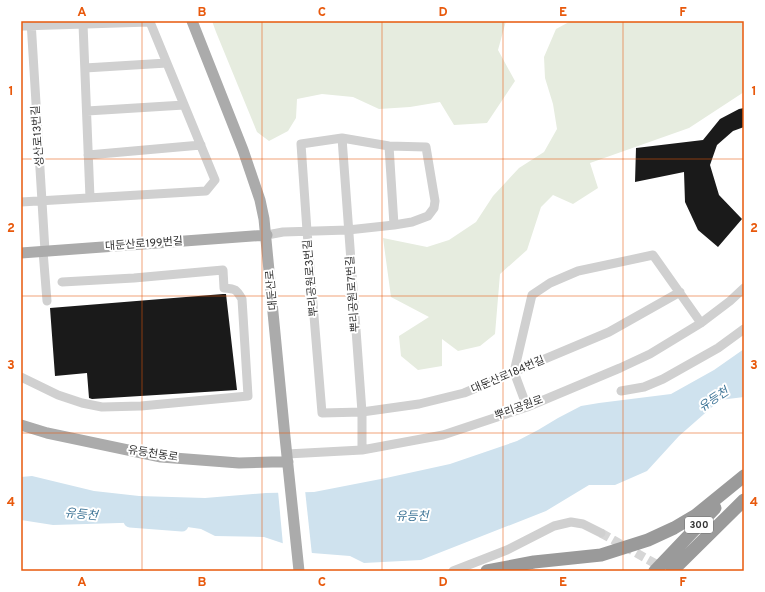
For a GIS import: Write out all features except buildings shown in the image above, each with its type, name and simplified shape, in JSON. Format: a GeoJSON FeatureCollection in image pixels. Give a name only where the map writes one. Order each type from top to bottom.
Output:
{"type":"FeatureCollection","features":[{"type":"Feature","properties":{"kind":"highway"},"geometry":{"type":"LineString","coordinates":[[487,571],[534,562],[601,554],[648,540],[674,528],[696,515],[744,477]]}},
{"type":"Feature","properties":{"kind":"highway","name":"300"},"geometry":{"type":"LineString","coordinates":[[654,571],[744,477]]}},
{"type":"Feature","properties":{"kind":"highway","name":"300"},"geometry":{"type":"LineString","coordinates":[[672,571],[744,500]]}},
{"type":"Feature","properties":{"kind":"highway"},"geometry":{"type":"LineString","coordinates":[[678,571],[694,549]]}},
{"type":"Feature","properties":{"kind":"main road","name":"대둔산로"},"geometry":{"type":"LineString","coordinates":[[192,21],[254,180],[260,200],[267,235],[299,571]]}},
{"type":"Feature","properties":{"kind":"main road","name":"대둔산로199번길"},"geometry":{"type":"LineString","coordinates":[[21,253],[267,235]]}},
{"type":"Feature","properties":{"kind":"main road","name":"유등천동로"},"geometry":{"type":"LineString","coordinates":[[21,425],[47,433],[161,458],[238,463],[288,463]]}},
{"type":"Feature","properties":{"kind":"street"},"geometry":{"type":"LineString","coordinates":[[21,26],[31,23],[83,24],[150,22],[215,180],[206,191],[21,202]]}},
{"type":"Feature","properties":{"kind":"street","name":"성산로13번길"},"geometry":{"type":"LineString","coordinates":[[31,23],[47,301]]}},
{"type":"Feature","properties":{"kind":"street"},"geometry":{"type":"LineString","coordinates":[[83,24],[90,198]]}},
{"type":"Feature","properties":{"kind":"street"},"geometry":{"type":"LineString","coordinates":[[85,68],[167,63]]}},
{"type":"Feature","properties":{"kind":"street"},"geometry":{"type":"LineString","coordinates":[[86,111],[184,105]]}},
{"type":"Feature","properties":{"kind":"street"},"geometry":{"type":"LineString","coordinates":[[267,235],[283,232],[348,230],[394,225],[412,222],[428,216],[434,208],[435,201],[426,147],[389,146],[342,138]]}},
{"type":"Feature","properties":{"kind":"street","name":"뿌리공원로3번길"},"geometry":{"type":"LineString","coordinates":[[322,413],[301,144],[342,138]]}},
{"type":"Feature","properties":{"kind":"street","name":"뿌리공원로7번길"},"geometry":{"type":"LineString","coordinates":[[342,138],[362,412],[362,450]]}},
{"type":"Feature","properties":{"kind":"street"},"geometry":{"type":"LineString","coordinates":[[88,155],[200,146]]}},
{"type":"Feature","properties":{"kind":"street"},"geometry":{"type":"LineString","coordinates":[[389,146],[394,225]]}},
{"type":"Feature","properties":{"kind":"street"},"geometry":{"type":"LineString","coordinates":[[527,407],[514,372],[532,296],[550,283],[578,271],[653,255],[701,323]]}},
{"type":"Feature","properties":{"kind":"street"},"geometry":{"type":"LineString","coordinates":[[21,377],[58,395],[82,403],[102,407],[141,406],[248,396],[242,299],[234,288],[224,288],[223,270],[134,278],[62,282]]}},
{"type":"Feature","properties":{"kind":"street"},"geometry":{"type":"LineString","coordinates":[[730,302],[744,288]]}},
{"type":"Feature","properties":{"kind":"street","name":"대둔산로184번길"},"geometry":{"type":"LineString","coordinates":[[322,413],[362,412],[420,404],[464,393],[609,332],[680,292]]}},
{"type":"Feature","properties":{"kind":"street"},"geometry":{"type":"LineString","coordinates":[[730,302],[744,298]]}},
{"type":"Feature","properties":{"kind":"street","name":"뿌리공원로"},"geometry":{"type":"LineString","coordinates":[[288,463],[443,435],[527,407],[650,354],[701,323],[730,302]]}},
{"type":"Feature","properties":{"kind":"street"},"geometry":{"type":"LineString","coordinates":[[621,391],[644,387],[663,379],[718,348],[744,329]]}},
{"type":"Feature","properties":{"kind":"street"},"geometry":{"type":"LineString","coordinates":[[453,571],[507,550],[554,526],[571,522],[583,524],[601,533]]}},
{"type":"Feature","properties":{"kind":"shaded area"},"geometry":{"type":"Polygon","coordinates":[[[212,21],[506,21],[498,50],[515,81],[487,123],[454,125],[440,102],[410,107],[379,109],[353,97],[322,94],[297,99],[296,118],[288,131],[269,141],[257,132],[212,21]]]}},
{"type":"Feature","properties":{"kind":"shaded area"},"geometry":{"type":"Polygon","coordinates":[[[571,21],[744,21],[744,92],[689,128],[590,163],[598,188],[573,204],[553,195],[541,207],[527,250],[500,274],[495,334],[480,346],[458,351],[442,339],[442,366],[418,370],[401,356],[399,336],[429,317],[391,297],[383,238],[427,247],[449,240],[476,222],[493,196],[519,168],[544,152],[557,129],[553,104],[545,78],[544,57],[556,29],[571,21]]]}},
{"type":"Feature","properties":{"kind":"water","name":"유등천"},"geometry":{"type":"Polygon","coordinates":[[[744,349],[744,397],[720,400],[679,436],[647,471],[615,485],[589,485],[546,511],[421,560],[364,563],[350,556],[312,553],[264,537],[215,536],[201,529],[153,522],[53,525],[21,520],[21,477],[32,476],[94,491],[139,496],[205,498],[266,493],[314,492],[450,464],[517,441],[581,406],[671,394],[714,370],[744,349]]]}},
{"type":"Feature","properties":{"kind":"pier"},"geometry":{"type":"Polygon","coordinates":[[[305,490],[312,555],[283,545],[278,491],[305,490]]]}},
{"type":"Feature","properties":{"kind":"waterway","name":"유등천"},"geometry":{"type":"LineString","coordinates":[[130,521],[182,525]]}},
{"type":"Feature","properties":{"kind":"tunnel"},"geometry":{"type":"LineString","coordinates":[[601,533],[663,568]]}}]}
